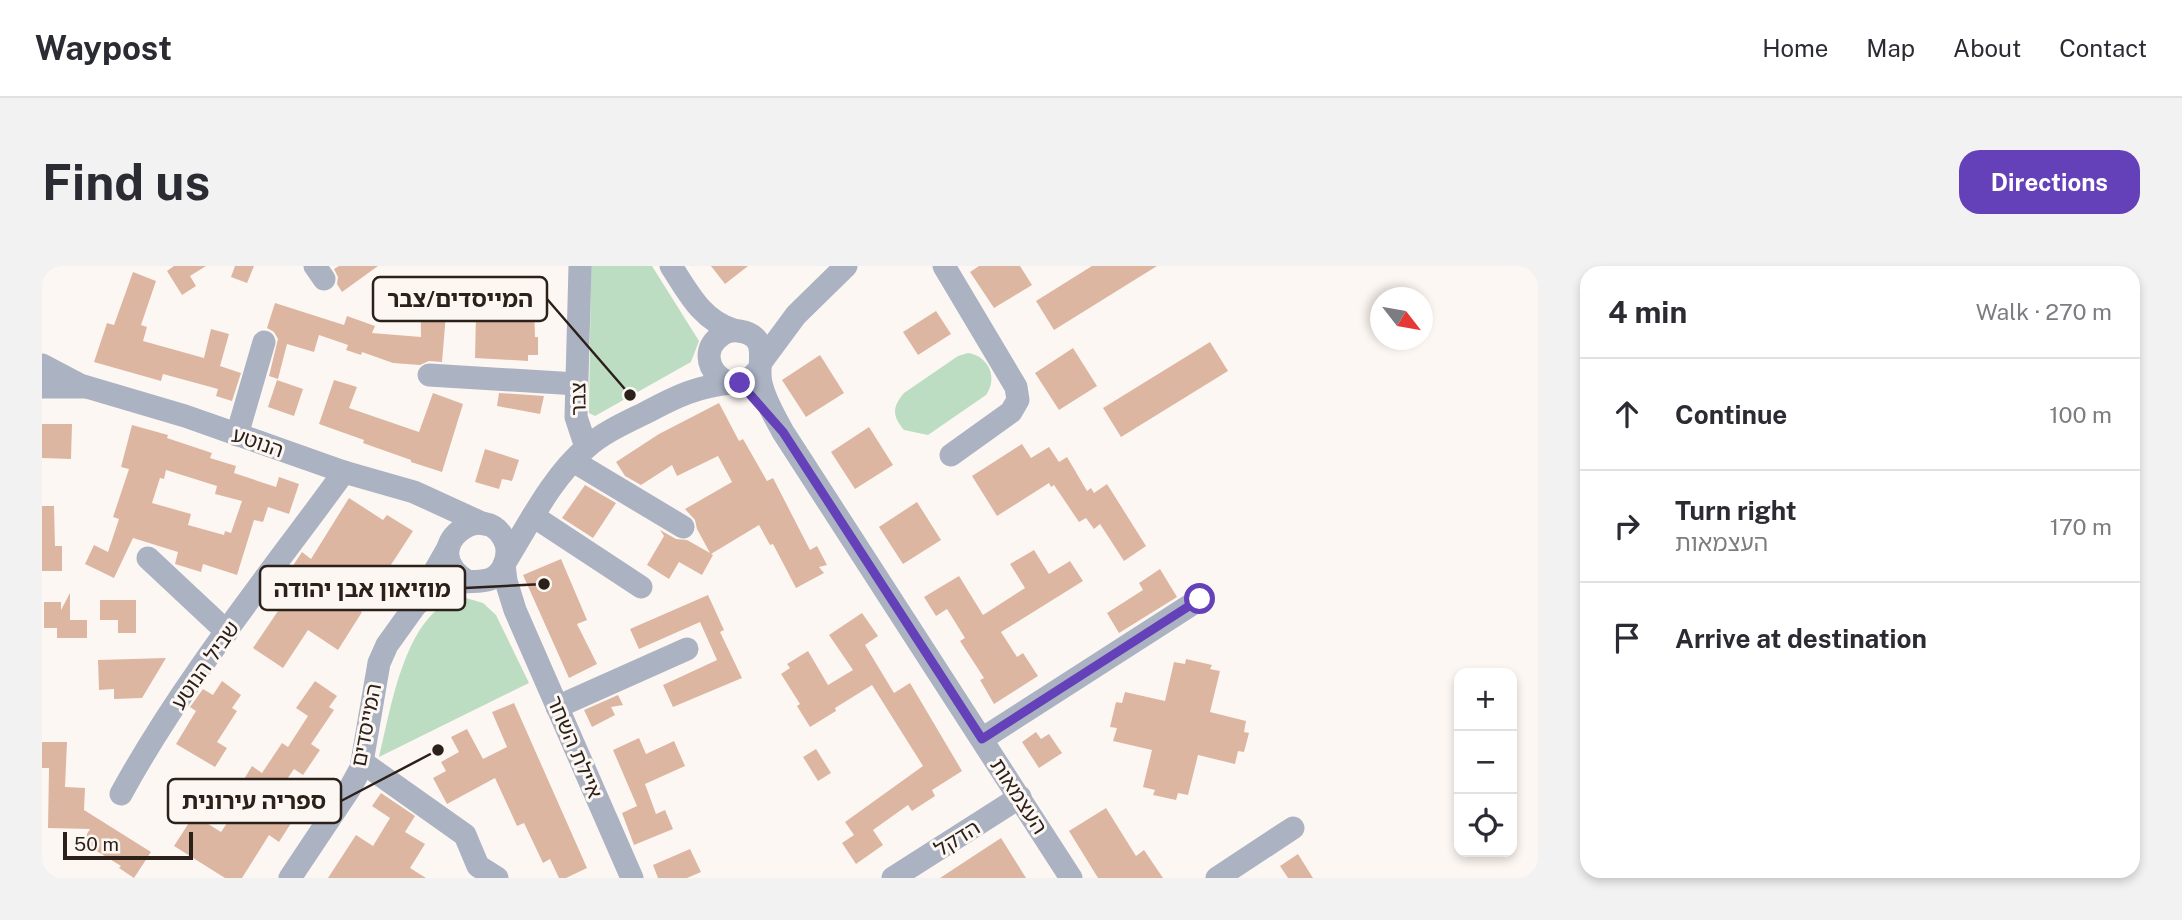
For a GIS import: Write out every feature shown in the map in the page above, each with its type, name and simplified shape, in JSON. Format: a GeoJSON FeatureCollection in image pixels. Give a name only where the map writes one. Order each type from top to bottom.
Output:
{"type":"FeatureCollection","features":[{"type":"Feature","properties":{"kind":"street","name":"צבר"},"geometry":{"type":"LineString","coordinates":[[580,266],[576,417],[580,454]]}},
{"type":"Feature","properties":{"kind":"street"},"geometry":{"type":"LineString","coordinates":[[671,266],[698,307],[710,340],[713,372],[719,377],[748,374]]}},
{"type":"Feature","properties":{"kind":"street"},"geometry":{"type":"LineString","coordinates":[[427,497],[445,513],[450,524],[452,568],[458,575],[472,582],[495,577],[537,511],[580,454],[610,431],[683,393],[748,374],[796,314],[846,266]]}},
{"type":"Feature","properties":{"kind":"street"},"geometry":{"type":"LineString","coordinates":[[944,266],[1016,387],[1018,400],[1011,412],[951,455]]}},
{"type":"Feature","properties":{"kind":"street"},"geometry":{"type":"LineString","coordinates":[[698,307],[719,326],[741,332],[759,344],[748,374]]}},
{"type":"Feature","properties":{"kind":"street"},"geometry":{"type":"LineString","coordinates":[[683,393],[719,336],[779,324],[796,314]]}},
{"type":"Feature","properties":{"kind":"street"},"geometry":{"type":"LineString","coordinates":[[237,435],[264,342]]}},
{"type":"Feature","properties":{"kind":"street","name":"הנוטע"},"geometry":{"type":"LineString","coordinates":[[42,365],[80,385],[427,497],[489,526]]}},
{"type":"Feature","properties":{"kind":"street"},"geometry":{"type":"LineString","coordinates":[[429,374],[577,384]]}},
{"type":"Feature","properties":{"kind":"street","name":"העצמאות"},"geometry":{"type":"LineString","coordinates":[[748,374],[1071,878]]}},
{"type":"Feature","properties":{"kind":"street","name":"הנוטע"},"geometry":{"type":"LineString","coordinates":[[42,387],[90,387]]}},
{"type":"Feature","properties":{"kind":"street"},"geometry":{"type":"LineString","coordinates":[[580,454],[683,527]]}},
{"type":"Feature","properties":{"kind":"street","name":"שביל הנוטע"},"geometry":{"type":"LineString","coordinates":[[121,794],[142,756],[227,632],[344,472]]}},
{"type":"Feature","properties":{"kind":"street"},"geometry":{"type":"LineString","coordinates":[[450,543],[466,525],[489,526],[519,522],[537,511]]}},
{"type":"Feature","properties":{"kind":"street"},"geometry":{"type":"LineString","coordinates":[[537,511],[641,587]]}},
{"type":"Feature","properties":{"kind":"street"},"geometry":{"type":"LineString","coordinates":[[489,526],[505,541],[505,563]]}},
{"type":"Feature","properties":{"kind":"street","name":"המייסדים"},"geometry":{"type":"LineString","coordinates":[[290,878],[349,788],[362,762],[379,663],[387,645],[415,606],[450,543]]}},
{"type":"Feature","properties":{"kind":"street"},"geometry":{"type":"LineString","coordinates":[[148,558],[227,632]]}},
{"type":"Feature","properties":{"kind":"street","name":"איילת השחר"},"geometry":{"type":"LineString","coordinates":[[505,563],[506,581],[518,615],[632,878]]}},
{"type":"Feature","properties":{"kind":"street","name":"המייסדים"},"geometry":{"type":"LineString","coordinates":[[415,606],[436,591],[472,582]]}},
{"type":"Feature","properties":{"kind":"street","name":"איילת השחר"},"geometry":{"type":"LineString","coordinates":[[472,582],[497,592],[518,615]]}},
{"type":"Feature","properties":{"kind":"street"},"geometry":{"type":"LineString","coordinates":[[982,739],[1200,599]]}},
{"type":"Feature","properties":{"kind":"street"},"geometry":{"type":"LineString","coordinates":[[557,707],[687,649]]}},
{"type":"Feature","properties":{"kind":"street"},"geometry":{"type":"LineString","coordinates":[[362,762],[465,835],[478,866],[497,878]]}},
{"type":"Feature","properties":{"kind":"street","name":"הדקל"},"geometry":{"type":"LineString","coordinates":[[893,878],[1020,797]]}},
{"type":"Feature","properties":{"kind":"street"},"geometry":{"type":"LineString","coordinates":[[1217,878],[1293,828]]}},
{"type":"Feature","properties":{"kind":"green space"},"geometry":{"type":"Polygon","coordinates":[[[591,266],[652,266],[699,341],[691,362],[595,416],[589,413],[591,266]]]}},
{"type":"Feature","properties":{"kind":"green space"},"geometry":{"type":"Polygon","coordinates":[[[968,353],[981,358],[989,369],[991,382],[986,395],[928,435],[904,430],[895,412],[904,393],[958,356],[968,353]]]}},
{"type":"Feature","properties":{"kind":"green space"},"geometry":{"type":"Polygon","coordinates":[[[466,598],[483,603],[496,615],[529,683],[379,757],[396,687],[415,638],[429,618],[446,604],[466,598]]]}},
{"type":"Feature","properties":{"kind":"building"},"geometry":{"type":"Polygon","coordinates":[[[174,266],[206,266],[190,276],[196,286],[182,295],[167,271],[174,266]]]}},
{"type":"Feature","properties":{"kind":"building"},"geometry":{"type":"Polygon","coordinates":[[[235,266],[254,266],[247,283],[231,277],[235,266]]]}},
{"type":"Feature","properties":{"kind":"building"},"geometry":{"type":"Polygon","coordinates":[[[339,266],[378,266],[342,292],[334,269],[339,266]]]}},
{"type":"Feature","properties":{"kind":"building"},"geometry":{"type":"Polygon","coordinates":[[[711,266],[748,266],[725,284],[711,266]]]}},
{"type":"Feature","properties":{"kind":"building"},"geometry":{"type":"Polygon","coordinates":[[[979,266],[1020,266],[1032,285],[994,308],[970,272],[979,266]]]}},
{"type":"Feature","properties":{"kind":"building"},"geometry":{"type":"Polygon","coordinates":[[[1092,266],[1157,266],[1054,330],[1036,301],[1092,266]]]}},
{"type":"Feature","properties":{"kind":"building"},"geometry":{"type":"Polygon","coordinates":[[[133,272],[156,281],[141,325],[147,327],[143,341],[204,358],[211,329],[229,334],[220,366],[241,373],[232,401],[216,396],[218,389],[163,374],[161,381],[94,362],[107,323],[114,325],[133,272]]]}},
{"type":"Feature","properties":{"kind":"building"},"geometry":{"type":"Polygon","coordinates":[[[497,280],[497,286],[541,286],[542,303],[534,303],[538,355],[528,355],[528,361],[475,358],[476,314],[446,314],[442,362],[429,361],[420,365],[393,363],[362,352],[361,355],[346,350],[348,345],[319,335],[314,352],[287,344],[278,379],[269,376],[278,339],[274,332],[267,328],[275,303],[344,325],[347,316],[375,326],[372,333],[421,337],[420,282],[497,280]]]}},
{"type":"Feature","properties":{"kind":"building"},"geometry":{"type":"Polygon","coordinates":[[[936,311],[951,334],[918,355],[903,332],[936,311]]]}},
{"type":"Feature","properties":{"kind":"building"},"geometry":{"type":"Polygon","coordinates":[[[1210,342],[1228,371],[1121,437],[1103,408],[1210,342]]]}},
{"type":"Feature","properties":{"kind":"building"},"geometry":{"type":"Polygon","coordinates":[[[1073,348],[1097,386],[1059,410],[1035,373],[1073,348]]]}},
{"type":"Feature","properties":{"kind":"building"},"geometry":{"type":"Polygon","coordinates":[[[820,355],[844,393],[806,417],[782,380],[820,355]]]}},
{"type":"Feature","properties":{"kind":"building"},"geometry":{"type":"Polygon","coordinates":[[[277,380],[303,389],[294,416],[268,407],[277,380]]]}},
{"type":"Feature","properties":{"kind":"building"},"geometry":{"type":"Polygon","coordinates":[[[334,380],[357,387],[349,408],[419,432],[433,393],[463,404],[442,472],[319,424],[334,380]]]}},
{"type":"Feature","properties":{"kind":"building"},"geometry":{"type":"Polygon","coordinates":[[[499,393],[544,396],[540,414],[497,406],[499,393]]]}},
{"type":"Feature","properties":{"kind":"building"},"geometry":{"type":"Polygon","coordinates":[[[719,403],[739,441],[743,439],[767,481],[773,478],[810,550],[817,546],[827,565],[819,567],[824,573],[796,588],[773,544],[770,545],[759,525],[711,554],[713,555],[702,575],[679,562],[669,579],[647,565],[664,536],[660,530],[676,539],[687,540],[710,553],[695,520],[685,509],[732,482],[718,456],[677,476],[672,465],[641,485],[625,476],[616,462],[659,434],[719,403]]]}},
{"type":"Feature","properties":{"kind":"building"},"geometry":{"type":"Polygon","coordinates":[[[42,424],[72,424],[71,459],[42,458],[42,424]]]}},
{"type":"Feature","properties":{"kind":"building"},"geometry":{"type":"Polygon","coordinates":[[[132,425],[168,435],[167,438],[212,453],[210,458],[236,466],[234,473],[276,487],[279,477],[299,484],[289,514],[268,507],[263,522],[254,520],[237,575],[203,564],[201,572],[175,564],[178,552],[133,538],[114,578],[85,564],[94,545],[108,552],[119,519],[113,517],[129,469],[121,467],[132,425]],[[166,470],[164,479],[160,478],[152,503],[191,514],[188,525],[224,535],[225,531],[231,533],[242,501],[215,494],[217,486],[166,470]]]}},
{"type":"Feature","properties":{"kind":"building"},"geometry":{"type":"Polygon","coordinates":[[[869,427],[893,465],[855,489],[831,452],[869,427]]]}},
{"type":"Feature","properties":{"kind":"building"},"geometry":{"type":"Polygon","coordinates":[[[1022,444],[1031,458],[1049,447],[1059,462],[1067,457],[1087,491],[1091,488],[1094,493],[1107,484],[1146,546],[1124,561],[1100,524],[1094,529],[1086,518],[1079,522],[1054,485],[1051,487],[1049,483],[997,516],[972,476],[1022,444]]]}},
{"type":"Feature","properties":{"kind":"building"},"geometry":{"type":"Polygon","coordinates":[[[485,449],[519,460],[512,481],[502,479],[499,489],[475,482],[485,449]]]}},
{"type":"Feature","properties":{"kind":"building"},"geometry":{"type":"Polygon","coordinates":[[[585,485],[616,503],[593,538],[562,518],[585,485]]]}},
{"type":"Feature","properties":{"kind":"building"},"geometry":{"type":"Polygon","coordinates":[[[349,498],[383,520],[387,515],[413,531],[383,577],[364,565],[342,599],[362,612],[338,650],[308,630],[283,668],[253,648],[280,608],[269,602],[302,552],[311,559],[349,498]]]}},
{"type":"Feature","properties":{"kind":"building"},"geometry":{"type":"Polygon","coordinates":[[[917,502],[941,540],[903,564],[879,527],[917,502]]]}},
{"type":"Feature","properties":{"kind":"building"},"geometry":{"type":"Polygon","coordinates":[[[42,506],[54,506],[55,546],[62,546],[62,571],[42,571],[42,506]]]}},
{"type":"Feature","properties":{"kind":"building"},"geometry":{"type":"Polygon","coordinates":[[[1034,550],[1049,574],[1070,561],[1083,581],[1001,632],[1017,657],[1023,653],[1038,676],[994,704],[980,680],[984,678],[960,641],[965,638],[947,609],[936,616],[924,597],[959,576],[983,615],[1025,588],[1010,564],[1034,550]]]}},
{"type":"Feature","properties":{"kind":"building"},"geometry":{"type":"Polygon","coordinates":[[[561,559],[587,620],[577,624],[597,664],[569,678],[523,575],[561,559]]]}},
{"type":"Feature","properties":{"kind":"building"},"geometry":{"type":"Polygon","coordinates":[[[1160,569],[1177,597],[1119,633],[1107,613],[1143,590],[1139,583],[1160,569]]]}},
{"type":"Feature","properties":{"kind":"building"},"geometry":{"type":"Polygon","coordinates":[[[70,593],[70,620],[87,620],[87,638],[57,638],[57,628],[44,628],[44,602],[61,602],[61,610],[70,593]]]}},
{"type":"Feature","properties":{"kind":"building"},"geometry":{"type":"Polygon","coordinates":[[[708,595],[724,630],[720,632],[742,678],[673,707],[663,685],[717,660],[700,622],[639,649],[630,629],[708,595]]]}},
{"type":"Feature","properties":{"kind":"building"},"geometry":{"type":"Polygon","coordinates":[[[100,600],[136,600],[136,633],[118,633],[118,620],[100,620],[100,600]]]}},
{"type":"Feature","properties":{"kind":"building"},"geometry":{"type":"Polygon","coordinates":[[[862,613],[878,636],[865,645],[894,693],[910,683],[962,771],[932,790],[935,796],[912,811],[908,805],[873,830],[883,845],[856,864],[842,843],[854,835],[845,822],[923,766],[872,685],[810,727],[797,706],[800,704],[781,674],[790,668],[787,664],[808,651],[828,685],[853,670],[829,635],[862,613]]]}},
{"type":"Feature","properties":{"kind":"building"},"geometry":{"type":"Polygon","coordinates":[[[166,658],[142,698],[114,699],[114,689],[99,690],[98,660],[166,658]]]}},
{"type":"Feature","properties":{"kind":"building"},"geometry":{"type":"Polygon","coordinates":[[[1186,659],[1212,665],[1210,669],[1220,671],[1210,712],[1246,721],[1244,732],[1249,733],[1244,752],[1238,751],[1235,764],[1198,755],[1188,795],[1178,793],[1176,800],[1153,795],[1155,790],[1143,787],[1152,750],[1113,741],[1117,728],[1110,727],[1116,702],[1122,703],[1125,692],[1165,701],[1174,662],[1185,664],[1186,659]]]}},
{"type":"Feature","properties":{"kind":"building"},"geometry":{"type":"Polygon","coordinates":[[[222,681],[241,695],[232,708],[237,711],[217,742],[227,748],[215,767],[176,744],[196,711],[190,707],[203,689],[213,695],[222,681]]]}},
{"type":"Feature","properties":{"kind":"building"},"geometry":{"type":"Polygon","coordinates":[[[315,681],[337,696],[329,707],[334,710],[311,744],[320,750],[303,775],[294,769],[277,794],[300,809],[279,842],[269,835],[242,878],[225,878],[174,846],[194,815],[221,832],[245,796],[237,791],[252,766],[262,773],[282,743],[288,747],[308,716],[296,708],[315,681]]]}},
{"type":"Feature","properties":{"kind":"building"},"geometry":{"type":"Polygon","coordinates":[[[618,695],[623,705],[611,707],[615,715],[592,727],[584,710],[618,695]]]}},
{"type":"Feature","properties":{"kind":"building"},"geometry":{"type":"Polygon","coordinates":[[[514,703],[587,868],[566,878],[559,878],[550,859],[543,863],[524,823],[517,826],[495,778],[447,804],[433,778],[446,771],[441,762],[459,752],[451,737],[467,729],[483,759],[507,747],[492,712],[514,703]]]}},
{"type":"Feature","properties":{"kind":"building"},"geometry":{"type":"Polygon","coordinates":[[[1036,732],[1041,739],[1049,734],[1062,753],[1039,768],[1022,742],[1036,732]]]}},
{"type":"Feature","properties":{"kind":"building"},"geometry":{"type":"Polygon","coordinates":[[[639,738],[646,754],[674,741],[685,766],[645,784],[656,814],[665,810],[673,829],[634,845],[622,813],[637,806],[613,750],[639,738]]]}},
{"type":"Feature","properties":{"kind":"building"},"geometry":{"type":"Polygon","coordinates":[[[42,742],[67,742],[65,787],[85,788],[84,810],[151,852],[134,878],[119,868],[121,866],[82,842],[90,829],[48,828],[49,768],[42,768],[42,742]]]}},
{"type":"Feature","properties":{"kind":"building"},"geometry":{"type":"Polygon","coordinates":[[[816,749],[831,773],[818,781],[803,757],[816,749]]]}},
{"type":"Feature","properties":{"kind":"building"},"geometry":{"type":"Polygon","coordinates":[[[381,793],[415,816],[405,832],[425,844],[410,868],[426,878],[328,878],[356,835],[373,846],[390,818],[372,806],[381,793]]]}},
{"type":"Feature","properties":{"kind":"building"},"geometry":{"type":"Polygon","coordinates":[[[1106,808],[1136,856],[1144,850],[1163,878],[1098,878],[1069,831],[1106,808]]]}},
{"type":"Feature","properties":{"kind":"building"},"geometry":{"type":"Polygon","coordinates":[[[1001,838],[1026,878],[940,878],[975,855],[1001,838]]]}},
{"type":"Feature","properties":{"kind":"building"},"geometry":{"type":"Polygon","coordinates":[[[690,849],[701,872],[687,878],[658,878],[653,865],[690,849]]]}},
{"type":"Feature","properties":{"kind":"building"},"geometry":{"type":"Polygon","coordinates":[[[1298,854],[1313,878],[1288,878],[1280,866],[1298,854]]]}},
{"type":"Feature","properties":{"kind":"place","name":"המייסדים/צבר"},"geometry":{"type":"Point","coordinates":[630,395]}},
{"type":"Feature","properties":{"kind":"place","name":"מוזיאון אבן יהודה"},"geometry":{"type":"Point","coordinates":[544,584]}},
{"type":"Feature","properties":{"kind":"place","name":"ספריה עירונית"},"geometry":{"type":"Point","coordinates":[438,750]}},
{"type":"Feature","properties":{"kind":"route"},"geometry":{"type":"LineString","coordinates":[[740,383],[783,432],[982,739],[1200,599]]}}]}
